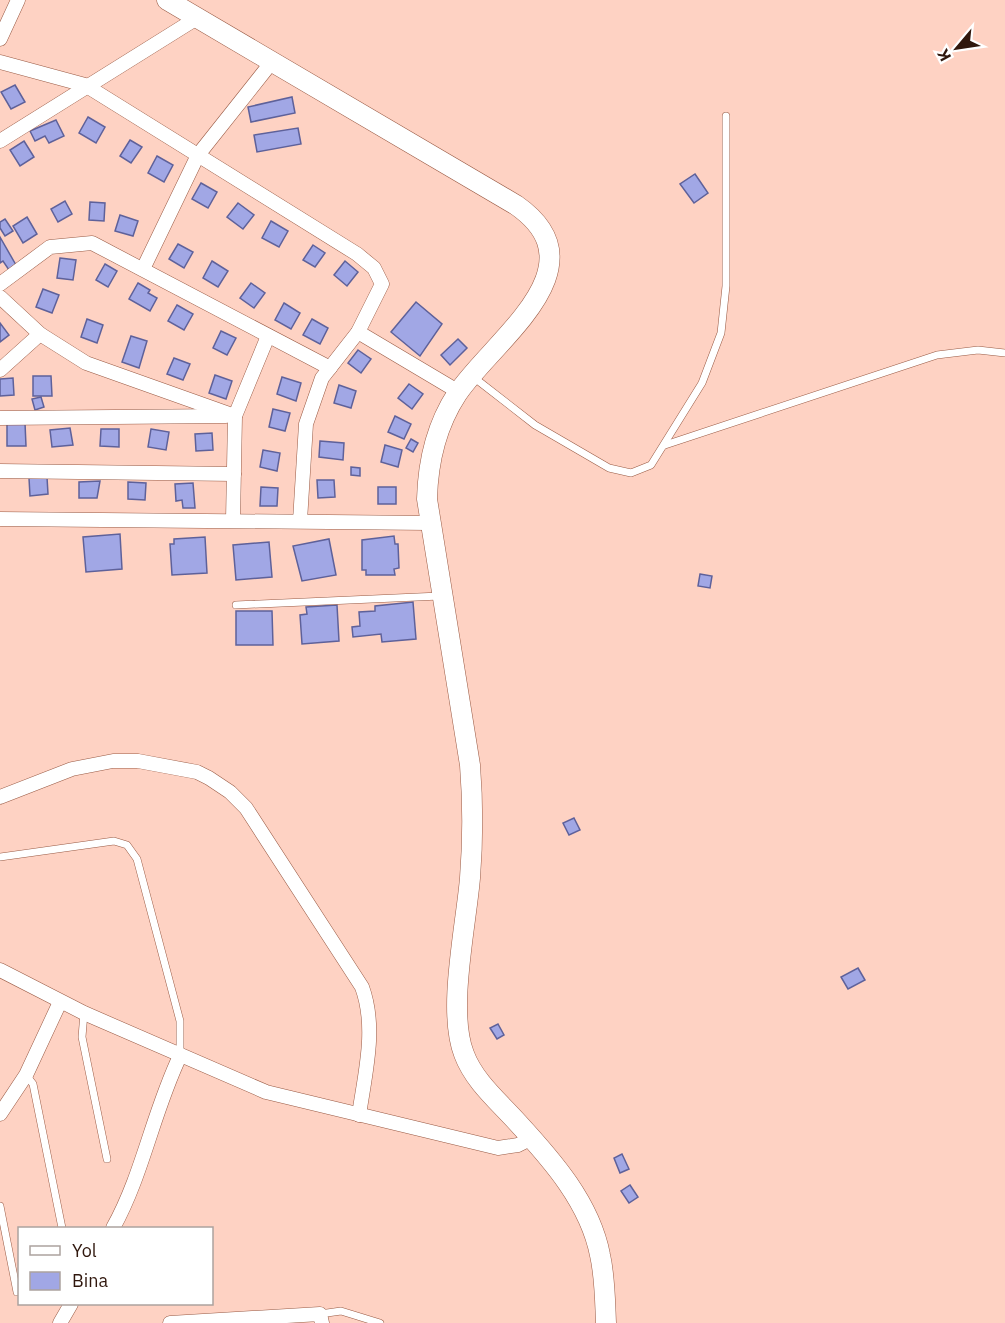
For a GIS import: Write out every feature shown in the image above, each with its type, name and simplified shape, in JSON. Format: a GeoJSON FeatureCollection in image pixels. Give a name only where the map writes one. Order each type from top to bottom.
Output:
{"type":"FeatureCollection","features":[{"type":"Feature","properties":{"kind":"street"},"geometry":{"type":"LineString","coordinates":[[0,39],[18,0]]}},
{"type":"Feature","properties":{"kind":"street"},"geometry":{"type":"LineString","coordinates":[[167,0],[516,205],[540,226],[550,250],[548,274],[519,322],[459,392],[442,422],[430,459],[427,499],[440,596],[470,765],[472,796],[470,879],[457,1006],[459,1039],[478,1079],[532,1138],[567,1182],[589,1219],[600,1255],[606,1323]]}},
{"type":"Feature","properties":{"kind":"street"},"geometry":{"type":"LineString","coordinates":[[0,141],[86,85],[197,18]]}},
{"type":"Feature","properties":{"kind":"street"},"geometry":{"type":"LineString","coordinates":[[0,62],[86,85],[357,254],[374,268],[382,285],[358,332],[322,378],[306,424],[300,521]]}},
{"type":"Feature","properties":{"kind":"street"},"geometry":{"type":"LineString","coordinates":[[143,269],[198,155],[271,63]]}},
{"type":"Feature","properties":{"kind":"street"},"geometry":{"type":"LineString","coordinates":[[0,284],[50,248],[92,243],[330,368]]}},
{"type":"Feature","properties":{"kind":"street"},"geometry":{"type":"LineString","coordinates":[[0,297],[40,334],[86,363],[235,416]]}},
{"type":"Feature","properties":{"kind":"street"},"geometry":{"type":"LineString","coordinates":[[358,332],[459,392]]}},
{"type":"Feature","properties":{"kind":"street"},"geometry":{"type":"LineString","coordinates":[[0,370],[40,334]]}},
{"type":"Feature","properties":{"kind":"street"},"geometry":{"type":"LineString","coordinates":[[233,520],[235,416],[268,336]]}},
{"type":"Feature","properties":{"kind":"street"},"geometry":{"type":"LineString","coordinates":[[0,418],[7,420],[235,416]]}},
{"type":"Feature","properties":{"kind":"street"},"geometry":{"type":"LineString","coordinates":[[0,471],[234,474]]}},
{"type":"Feature","properties":{"kind":"street"},"geometry":{"type":"LineString","coordinates":[[0,519],[429,523]]}},
{"type":"Feature","properties":{"kind":"street"},"geometry":{"type":"LineString","coordinates":[[0,797],[72,769],[125,760],[197,772],[230,792],[253,818],[362,987],[369,1008],[370,1030],[359,1115]]}},
{"type":"Feature","properties":{"kind":"street"},"geometry":{"type":"LineString","coordinates":[[0,970],[60,1002],[266,1092],[498,1148],[518,1145],[532,1138]]}},
{"type":"Feature","properties":{"kind":"street"},"geometry":{"type":"LineString","coordinates":[[0,1114],[26,1075],[60,1002]]}},
{"type":"Feature","properties":{"kind":"street"},"geometry":{"type":"LineString","coordinates":[[114,1227],[127,1203],[168,1081],[180,1056]]}},
{"type":"Feature","properties":{"kind":"street"},"geometry":{"type":"LineString","coordinates":[[62,1322],[70,1305]]}},
{"type":"Feature","properties":{"kind":"street"},"geometry":{"type":"LineString","coordinates":[[170,1323],[321,1318]]}},
{"type":"Feature","properties":{"kind":"lane"},"geometry":{"type":"LineString","coordinates":[[472,376],[535,425],[616,471],[632,473],[651,465],[665,445],[709,367],[723,317],[726,116]]}},
{"type":"Feature","properties":{"kind":"lane"},"geometry":{"type":"LineString","coordinates":[[665,445],[937,355],[971,350],[1005,353]]}},
{"type":"Feature","properties":{"kind":"lane"},"geometry":{"type":"LineString","coordinates":[[236,605],[440,596]]}},
{"type":"Feature","properties":{"kind":"lane"},"geometry":{"type":"LineString","coordinates":[[0,857],[114,841],[131,849],[137,859],[180,1022],[180,1056]]}},
{"type":"Feature","properties":{"kind":"lane"},"geometry":{"type":"LineString","coordinates":[[84,1013],[82,1037],[107,1159]]}},
{"type":"Feature","properties":{"kind":"lane"},"geometry":{"type":"LineString","coordinates":[[26,1075],[33,1084],[62,1227]]}},
{"type":"Feature","properties":{"kind":"lane"},"geometry":{"type":"LineString","coordinates":[[0,1206],[17,1292]]}},
{"type":"Feature","properties":{"kind":"lane"},"geometry":{"type":"LineString","coordinates":[[321,1318],[341,1311],[380,1323]]}},
{"type":"Feature","properties":{"kind":"building"},"geometry":{"type":"Polygon","coordinates":[[[15,85],[25,102],[11,109],[1,92],[15,85]]]}},
{"type":"Feature","properties":{"kind":"building"},"geometry":{"type":"Polygon","coordinates":[[[292,97],[295,113],[251,122],[248,107],[292,97]]]}},
{"type":"Feature","properties":{"kind":"building"},"geometry":{"type":"Polygon","coordinates":[[[88,117],[105,127],[96,143],[79,133],[88,117]]]}},
{"type":"Feature","properties":{"kind":"building"},"geometry":{"type":"Polygon","coordinates":[[[56,120],[64,136],[49,143],[45,136],[35,141],[30,131],[56,120]]]}},
{"type":"Feature","properties":{"kind":"building"},"geometry":{"type":"Polygon","coordinates":[[[298,128],[301,144],[257,152],[254,135],[298,128]]]}},
{"type":"Feature","properties":{"kind":"building"},"geometry":{"type":"Polygon","coordinates":[[[130,140],[142,147],[131,163],[120,156],[130,140]]]}},
{"type":"Feature","properties":{"kind":"building"},"geometry":{"type":"Polygon","coordinates":[[[24,141],[34,157],[20,166],[10,150],[24,141]]]}},
{"type":"Feature","properties":{"kind":"building"},"geometry":{"type":"Polygon","coordinates":[[[157,156],[173,165],[164,182],[148,173],[157,156]]]}},
{"type":"Feature","properties":{"kind":"building"},"geometry":{"type":"Polygon","coordinates":[[[695,174],[708,193],[694,203],[680,184],[695,174]]]}},
{"type":"Feature","properties":{"kind":"building"},"geometry":{"type":"Polygon","coordinates":[[[201,183],[217,192],[208,208],[192,199],[201,183]]]}},
{"type":"Feature","properties":{"kind":"building"},"geometry":{"type":"Polygon","coordinates":[[[65,201],[72,214],[58,222],[51,209],[65,201]]]}},
{"type":"Feature","properties":{"kind":"building"},"geometry":{"type":"Polygon","coordinates":[[[90,202],[105,203],[104,221],[89,220],[90,202]]]}},
{"type":"Feature","properties":{"kind":"building"},"geometry":{"type":"Polygon","coordinates":[[[238,203],[254,215],[243,229],[227,217],[238,203]]]}},
{"type":"Feature","properties":{"kind":"building"},"geometry":{"type":"Polygon","coordinates":[[[120,215],[138,221],[133,236],[115,231],[120,215]]]}},
{"type":"Feature","properties":{"kind":"building"},"geometry":{"type":"Polygon","coordinates":[[[27,217],[37,234],[23,243],[13,226],[27,217]]]}},
{"type":"Feature","properties":{"kind":"building"},"geometry":{"type":"Polygon","coordinates":[[[5,219],[13,231],[5,236],[0,228],[0,222],[5,219]]]}},
{"type":"Feature","properties":{"kind":"building"},"geometry":{"type":"Polygon","coordinates":[[[271,221],[288,231],[279,247],[262,238],[271,221]]]}},
{"type":"Feature","properties":{"kind":"building"},"geometry":{"type":"Polygon","coordinates":[[[0,237],[16,265],[9,270],[3,261],[0,263],[0,237]]]}},
{"type":"Feature","properties":{"kind":"building"},"geometry":{"type":"Polygon","coordinates":[[[178,244],[193,252],[184,268],[169,259],[178,244]]]}},
{"type":"Feature","properties":{"kind":"building"},"geometry":{"type":"Polygon","coordinates":[[[313,245],[325,253],[315,267],[303,260],[313,245]]]}},
{"type":"Feature","properties":{"kind":"building"},"geometry":{"type":"Polygon","coordinates":[[[60,258],[76,260],[73,280],[57,278],[60,258]]]}},
{"type":"Feature","properties":{"kind":"building"},"geometry":{"type":"Polygon","coordinates":[[[212,261],[228,271],[218,287],[203,278],[212,261]]]}},
{"type":"Feature","properties":{"kind":"building"},"geometry":{"type":"Polygon","coordinates":[[[345,261],[358,272],[347,286],[334,275],[345,261]]]}},
{"type":"Feature","properties":{"kind":"building"},"geometry":{"type":"Polygon","coordinates":[[[105,264],[117,271],[108,287],[96,280],[105,264]]]}},
{"type":"Feature","properties":{"kind":"building"},"geometry":{"type":"Polygon","coordinates":[[[138,283],[150,290],[148,293],[157,298],[150,311],[129,299],[138,283]]]}},
{"type":"Feature","properties":{"kind":"building"},"geometry":{"type":"Polygon","coordinates":[[[251,283],[265,293],[254,308],[240,298],[251,283]]]}},
{"type":"Feature","properties":{"kind":"building"},"geometry":{"type":"Polygon","coordinates":[[[43,289],[59,295],[52,313],[36,307],[43,289]]]}},
{"type":"Feature","properties":{"kind":"building"},"geometry":{"type":"Polygon","coordinates":[[[416,302],[442,324],[420,356],[391,332],[416,302]]]}},
{"type":"Feature","properties":{"kind":"building"},"geometry":{"type":"Polygon","coordinates":[[[284,303],[300,313],[291,329],[275,320],[284,303]]]}},
{"type":"Feature","properties":{"kind":"building"},"geometry":{"type":"Polygon","coordinates":[[[177,305],[193,314],[184,330],[168,321],[177,305]]]}},
{"type":"Feature","properties":{"kind":"building"},"geometry":{"type":"Polygon","coordinates":[[[87,319],[103,325],[97,343],[81,337],[87,319]]]}},
{"type":"Feature","properties":{"kind":"building"},"geometry":{"type":"Polygon","coordinates":[[[312,319],[328,328],[320,344],[303,335],[312,319]]]}},
{"type":"Feature","properties":{"kind":"building"},"geometry":{"type":"Polygon","coordinates":[[[0,323],[9,335],[0,342],[0,323]]]}},
{"type":"Feature","properties":{"kind":"building"},"geometry":{"type":"Polygon","coordinates":[[[221,331],[236,338],[227,355],[213,348],[221,331]]]}},
{"type":"Feature","properties":{"kind":"building"},"geometry":{"type":"Polygon","coordinates":[[[131,336],[147,341],[139,368],[122,362],[131,336]]]}},
{"type":"Feature","properties":{"kind":"building"},"geometry":{"type":"Polygon","coordinates":[[[458,339],[467,348],[450,365],[441,355],[458,339]]]}},
{"type":"Feature","properties":{"kind":"building"},"geometry":{"type":"Polygon","coordinates":[[[358,350],[371,359],[361,373],[348,363],[358,350]]]}},
{"type":"Feature","properties":{"kind":"building"},"geometry":{"type":"Polygon","coordinates":[[[174,358],[190,364],[183,380],[167,374],[174,358]]]}},
{"type":"Feature","properties":{"kind":"building"},"geometry":{"type":"Polygon","coordinates":[[[215,375],[232,381],[226,399],[209,393],[215,375]]]}},
{"type":"Feature","properties":{"kind":"building"},"geometry":{"type":"Polygon","coordinates":[[[33,376],[51,376],[52,396],[33,396],[33,376]]]}},
{"type":"Feature","properties":{"kind":"building"},"geometry":{"type":"Polygon","coordinates":[[[282,377],[301,383],[296,401],[277,394],[282,377]]]}},
{"type":"Feature","properties":{"kind":"building"},"geometry":{"type":"Polygon","coordinates":[[[13,378],[14,395],[0,396],[0,379],[13,378]]]}},
{"type":"Feature","properties":{"kind":"building"},"geometry":{"type":"Polygon","coordinates":[[[409,384],[423,394],[412,409],[398,398],[409,384]]]}},
{"type":"Feature","properties":{"kind":"building"},"geometry":{"type":"Polygon","coordinates":[[[339,385],[356,391],[351,408],[334,403],[339,385]]]}},
{"type":"Feature","properties":{"kind":"building"},"geometry":{"type":"Polygon","coordinates":[[[41,397],[44,407],[35,410],[32,399],[41,397]]]}},
{"type":"Feature","properties":{"kind":"building"},"geometry":{"type":"Polygon","coordinates":[[[273,409],[290,413],[285,431],[269,427],[273,409]]]}},
{"type":"Feature","properties":{"kind":"building"},"geometry":{"type":"Polygon","coordinates":[[[395,416],[411,424],[404,439],[388,432],[395,416]]]}},
{"type":"Feature","properties":{"kind":"building"},"geometry":{"type":"Polygon","coordinates":[[[7,423],[25,423],[26,446],[7,446],[7,423]]]}},
{"type":"Feature","properties":{"kind":"building"},"geometry":{"type":"Polygon","coordinates":[[[70,428],[73,445],[52,447],[50,430],[70,428]]]}},
{"type":"Feature","properties":{"kind":"building"},"geometry":{"type":"Polygon","coordinates":[[[101,429],[119,429],[119,447],[100,446],[101,429]]]}},
{"type":"Feature","properties":{"kind":"building"},"geometry":{"type":"Polygon","coordinates":[[[151,429],[169,432],[166,450],[148,447],[151,429]]]}},
{"type":"Feature","properties":{"kind":"building"},"geometry":{"type":"Polygon","coordinates":[[[212,433],[213,450],[196,451],[195,434],[212,433]]]}},
{"type":"Feature","properties":{"kind":"building"},"geometry":{"type":"Polygon","coordinates":[[[411,439],[418,443],[413,452],[406,448],[411,439]]]}},
{"type":"Feature","properties":{"kind":"building"},"geometry":{"type":"Polygon","coordinates":[[[320,441],[344,443],[343,460],[319,457],[320,441]]]}},
{"type":"Feature","properties":{"kind":"building"},"geometry":{"type":"Polygon","coordinates":[[[385,445],[402,450],[398,467],[381,462],[385,445]]]}},
{"type":"Feature","properties":{"kind":"building"},"geometry":{"type":"Polygon","coordinates":[[[263,450],[280,453],[277,471],[260,467],[263,450]]]}},
{"type":"Feature","properties":{"kind":"building"},"geometry":{"type":"Polygon","coordinates":[[[351,467],[360,468],[360,476],[351,475],[351,467]]]}},
{"type":"Feature","properties":{"kind":"building"},"geometry":{"type":"Polygon","coordinates":[[[47,477],[48,494],[30,496],[29,478],[47,477]]]}},
{"type":"Feature","properties":{"kind":"building"},"geometry":{"type":"Polygon","coordinates":[[[317,480],[334,480],[335,497],[318,498],[317,480]]]}},
{"type":"Feature","properties":{"kind":"building"},"geometry":{"type":"Polygon","coordinates":[[[100,481],[97,498],[79,498],[79,482],[100,481]]]}},
{"type":"Feature","properties":{"kind":"building"},"geometry":{"type":"Polygon","coordinates":[[[128,482],[146,483],[145,500],[128,499],[128,482]]]}},
{"type":"Feature","properties":{"kind":"building"},"geometry":{"type":"Polygon","coordinates":[[[193,483],[195,508],[183,508],[182,500],[176,501],[175,484],[193,483]]]}},
{"type":"Feature","properties":{"kind":"building"},"geometry":{"type":"Polygon","coordinates":[[[261,487],[278,488],[277,506],[260,506],[261,487]]]}},
{"type":"Feature","properties":{"kind":"building"},"geometry":{"type":"Polygon","coordinates":[[[378,487],[396,487],[396,504],[378,504],[378,487]]]}},
{"type":"Feature","properties":{"kind":"building"},"geometry":{"type":"Polygon","coordinates":[[[120,534],[122,569],[86,572],[83,537],[120,534]]]}},
{"type":"Feature","properties":{"kind":"building"},"geometry":{"type":"Polygon","coordinates":[[[394,536],[395,544],[398,544],[399,568],[394,569],[395,575],[366,575],[366,570],[362,570],[362,540],[394,536]]]}},
{"type":"Feature","properties":{"kind":"building"},"geometry":{"type":"Polygon","coordinates":[[[205,537],[207,573],[172,575],[170,544],[174,544],[174,539],[205,537]]]}},
{"type":"Feature","properties":{"kind":"building"},"geometry":{"type":"Polygon","coordinates":[[[329,539],[336,575],[302,581],[293,546],[329,539]]]}},
{"type":"Feature","properties":{"kind":"building"},"geometry":{"type":"Polygon","coordinates":[[[269,542],[272,577],[236,580],[233,545],[269,542]]]}},
{"type":"Feature","properties":{"kind":"building"},"geometry":{"type":"Polygon","coordinates":[[[700,574],[712,576],[710,588],[698,586],[700,574]]]}},
{"type":"Feature","properties":{"kind":"building"},"geometry":{"type":"Polygon","coordinates":[[[413,602],[416,639],[382,642],[381,634],[353,637],[352,627],[360,626],[359,612],[375,611],[375,606],[413,602]]]}},
{"type":"Feature","properties":{"kind":"building"},"geometry":{"type":"Polygon","coordinates":[[[337,605],[339,641],[302,644],[300,615],[307,614],[306,607],[337,605]]]}},
{"type":"Feature","properties":{"kind":"building"},"geometry":{"type":"Polygon","coordinates":[[[236,611],[272,611],[273,645],[236,645],[236,611]]]}},
{"type":"Feature","properties":{"kind":"building"},"geometry":{"type":"Polygon","coordinates":[[[574,818],[580,830],[569,835],[563,823],[574,818]]]}},
{"type":"Feature","properties":{"kind":"building"},"geometry":{"type":"Polygon","coordinates":[[[858,968],[865,980],[848,989],[841,977],[858,968]]]}},
{"type":"Feature","properties":{"kind":"building"},"geometry":{"type":"Polygon","coordinates":[[[498,1024],[504,1035],[497,1039],[490,1028],[498,1024]]]}},
{"type":"Feature","properties":{"kind":"building"},"geometry":{"type":"Polygon","coordinates":[[[622,1154],[629,1169],[620,1173],[614,1158],[622,1154]]]}},
{"type":"Feature","properties":{"kind":"building"},"geometry":{"type":"Polygon","coordinates":[[[630,1185],[638,1197],[629,1203],[621,1191],[630,1185]]]}}]}
